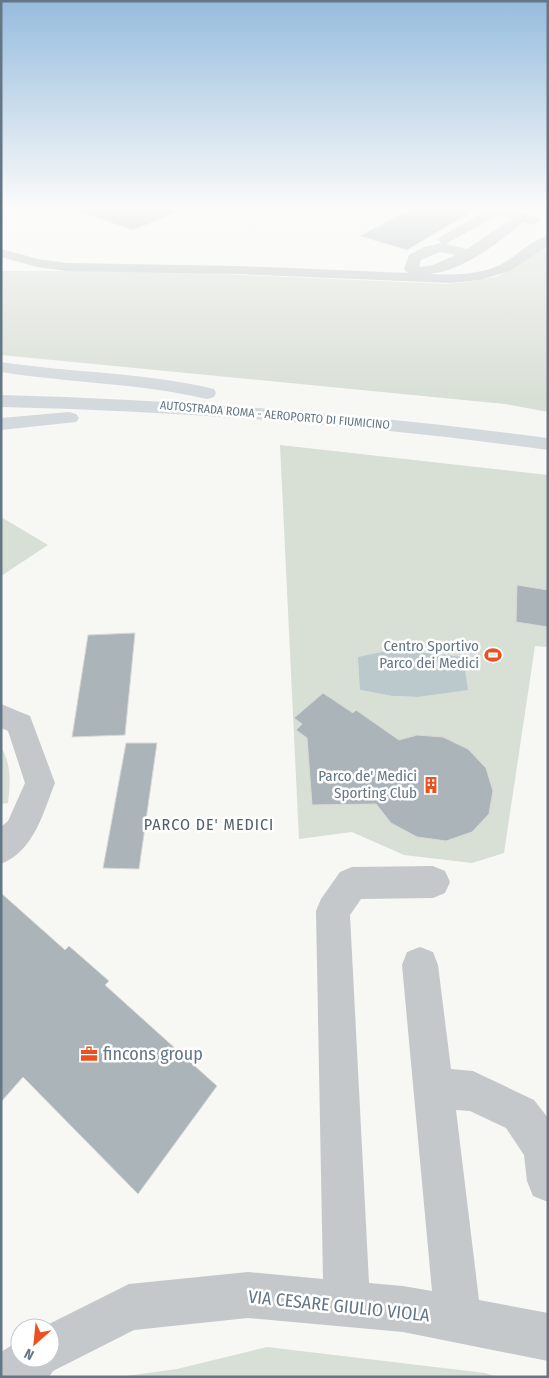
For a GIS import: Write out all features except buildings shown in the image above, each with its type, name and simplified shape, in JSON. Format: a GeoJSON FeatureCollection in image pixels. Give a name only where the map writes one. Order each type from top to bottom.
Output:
{"type":"FeatureCollection","features":[{"type":"Feature","properties":{"kind":"highway"},"geometry":{"type":"LineString","coordinates":[[1,367],[69,377],[176,385],[207,393]]}},
{"type":"Feature","properties":{"kind":"highway","name":"AUTOSTRADA ROMA - AEROPORTO DI FIUMICINO"},"geometry":{"type":"LineString","coordinates":[[1,387],[207,393],[461,416],[548,428]]}},
{"type":"Feature","properties":{"kind":"highway","name":"AUTOSTRADA ROMA - AEROPORTO DI FIUMICINO"},"geometry":{"type":"LineString","coordinates":[[1,401],[164,406],[286,414],[477,434],[548,444]]}},
{"type":"Feature","properties":{"kind":"highway"},"geometry":{"type":"LineString","coordinates":[[1,424],[91,416],[250,418],[286,414]]}},
{"type":"Feature","properties":{"kind":"street"},"geometry":{"type":"LineString","coordinates":[[270,271],[450,279],[480,276],[495,271]]}},
{"type":"Feature","properties":{"kind":"street"},"geometry":{"type":"LineString","coordinates":[[1,715],[20,724],[40,783],[19,831],[1,849]]}},
{"type":"Feature","properties":{"kind":"street"},"geometry":{"type":"LineString","coordinates":[[347,1303],[333,911],[352,884],[433,882]]}},
{"type":"Feature","properties":{"kind":"street"},"geometry":{"type":"LineString","coordinates":[[420,965],[458,1319]]}},
{"type":"Feature","properties":{"kind":"street"},"geometry":{"type":"LineString","coordinates":[[434,1088],[473,1091],[520,1114],[544,1148],[548,1181]]}},
{"type":"Feature","properties":{"kind":"street","name":"VIA CESARE GIULIO VIOLA"},"geometry":{"type":"LineString","coordinates":[[60,1344],[129,1307],[248,1295],[403,1309],[548,1337]]}},
{"type":"Feature","properties":{"kind":"street"},"geometry":{"type":"LineString","coordinates":[[6,1377],[20,1368]]}},
{"type":"Feature","properties":{"kind":"shaded area"},"geometry":{"type":"Polygon","coordinates":[[[1,271],[162,271],[447,284],[499,276],[507,271],[548,271],[548,412],[505,404],[1,355],[1,271]]]}},
{"type":"Feature","properties":{"kind":"shaded area","name":"Centro Sportivo Parco dei Medici"},"geometry":{"type":"Polygon","coordinates":[[[280,445],[548,475],[548,647],[535,646],[504,853],[472,863],[404,855],[352,832],[299,839],[280,445]],[[382,652],[360,690],[392,696],[417,697],[443,653],[382,652]],[[417,735],[393,742],[374,802],[391,823],[417,837],[446,841],[472,832],[489,814],[493,791],[486,768],[443,737],[417,735]],[[360,759],[309,760],[312,805],[365,804],[360,759]]]}},
{"type":"Feature","properties":{"kind":"shaded area"},"geometry":{"type":"Polygon","coordinates":[[[1,517],[48,545],[1,576],[1,517]]]}},
{"type":"Feature","properties":{"kind":"shaded area"},"geometry":{"type":"Polygon","coordinates":[[[410,651],[463,657],[468,690],[417,697],[392,696],[360,690],[358,657],[382,652],[410,651]]]}},
{"type":"Feature","properties":{"kind":"shaded area"},"geometry":{"type":"Polygon","coordinates":[[[1,747],[9,768],[10,782],[8,803],[1,804],[1,747]]]}},
{"type":"Feature","properties":{"kind":"shaded area"},"geometry":{"type":"Polygon","coordinates":[[[267,1347],[485,1373],[498,1377],[119,1377],[177,1369],[267,1347]]]}},
{"type":"Feature","properties":{"kind":"place","name":"Centro Sportivo Parco dei Medici"},"geometry":{"type":"Point","coordinates":[493,655]}},
{"type":"Feature","properties":{"kind":"place","name":"Parco de' Medici Sporting Club"},"geometry":{"type":"Point","coordinates":[431,785]}},
{"type":"Feature","properties":{"kind":"place","name":"fincons group"},"geometry":{"type":"Point","coordinates":[89,1054]}},
{"type":"Feature","properties":{"kind":"district","name":"PARCO DE' MEDICI"},"geometry":{"type":"Point","coordinates":[209,824]}}]}
